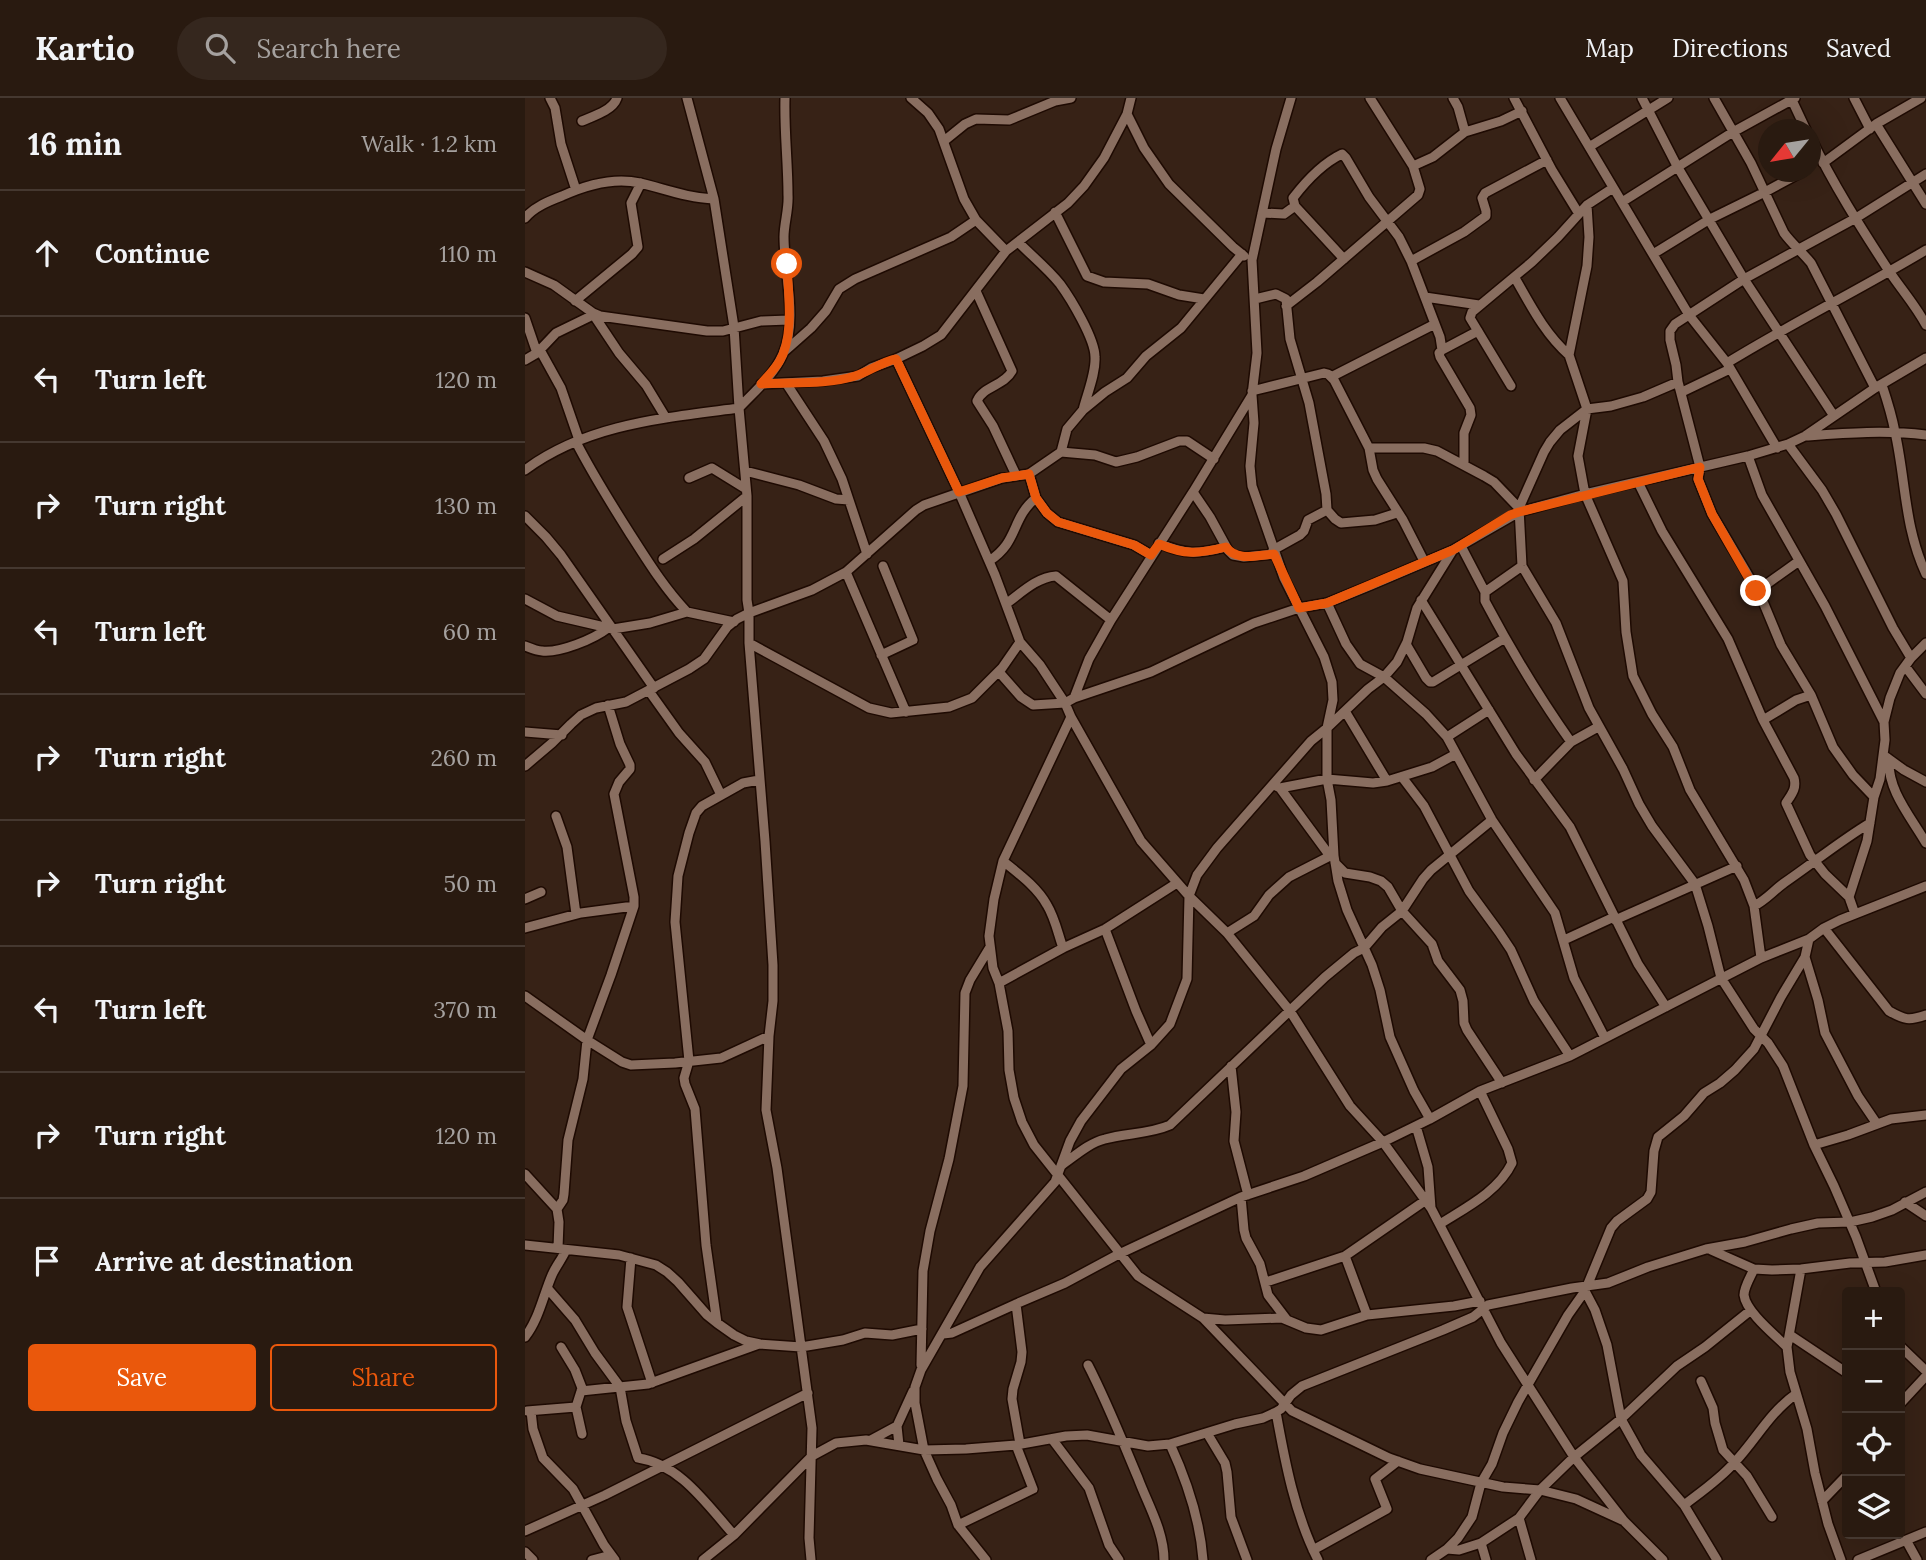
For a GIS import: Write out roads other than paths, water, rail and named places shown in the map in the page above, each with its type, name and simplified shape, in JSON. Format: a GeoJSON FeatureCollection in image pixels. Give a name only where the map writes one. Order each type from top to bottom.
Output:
{"type":"FeatureCollection","features":[{"type":"Feature","properties":{"kind":"street"},"geometry":{"type":"LineString","coordinates":[[549,98],[555,108],[561,144],[576,190]]}},
{"type":"Feature","properties":{"kind":"street"},"geometry":{"type":"LineString","coordinates":[[582,121],[606,110],[615,104],[617,98]]}},
{"type":"Feature","properties":{"kind":"street"},"geometry":{"type":"LineString","coordinates":[[687,98],[714,199],[734,327],[746,492],[749,643],[773,965],[766,1110],[778,1168],[812,1428],[809,1538],[811,1560]]}},
{"type":"Feature","properties":{"kind":"street"},"geometry":{"type":"LineString","coordinates":[[525,470],[540,459],[609,429],[739,408],[778,363],[789,330],[784,237],[789,199],[785,98]]}},
{"type":"Feature","properties":{"kind":"street"},"geometry":{"type":"LineString","coordinates":[[911,98],[939,129],[964,198],[976,220],[1006,251]]}},
{"type":"Feature","properties":{"kind":"street"},"geometry":{"type":"LineString","coordinates":[[944,141],[965,124],[977,119],[1009,120],[1055,100],[1071,98]]}},
{"type":"Feature","properties":{"kind":"street"},"geometry":{"type":"LineString","coordinates":[[1291,98],[1276,149],[1252,260],[1257,353],[1252,393],[1252,486],[1274,552],[1324,657],[1332,681],[1333,700],[1327,729],[1327,779],[1333,818],[1333,858],[1338,881],[1347,910],[1372,965],[1390,1037],[1414,1091],[1430,1119]]}},
{"type":"Feature","properties":{"kind":"street"},"geometry":{"type":"LineString","coordinates":[[1286,306],[1344,259],[1417,195],[1420,189],[1413,166],[1370,98]]}},
{"type":"Feature","properties":{"kind":"street"},"geometry":{"type":"LineString","coordinates":[[1454,98],[1465,132]]}},
{"type":"Feature","properties":{"kind":"street"},"geometry":{"type":"LineString","coordinates":[[1514,98],[1579,214]]}},
{"type":"Feature","properties":{"kind":"street"},"geometry":{"type":"LineString","coordinates":[[1560,98],[1689,315],[1728,366],[1777,448]]}},
{"type":"Feature","properties":{"kind":"street"},"geometry":{"type":"LineString","coordinates":[[1642,98],[1677,166],[1744,279],[1834,416]]}},
{"type":"Feature","properties":{"kind":"street"},"geometry":{"type":"LineString","coordinates":[[1589,147],[1668,98]]}},
{"type":"Feature","properties":{"kind":"street"},"geometry":{"type":"LineString","coordinates":[[1714,98],[1734,132],[1784,233],[1811,263],[1878,387],[1895,431],[1909,527],[1914,547],[1926,574]]}},
{"type":"Feature","properties":{"kind":"street"},"geometry":{"type":"LineString","coordinates":[[1854,98],[1926,204]]}},
{"type":"Feature","properties":{"kind":"street"},"geometry":{"type":"LineString","coordinates":[[1921,98],[1873,126],[1822,162],[1889,272],[1926,325]]}},
{"type":"Feature","properties":{"kind":"street"},"geometry":{"type":"LineString","coordinates":[[1622,202],[1677,166],[1793,99],[1801,119]]}},
{"type":"Feature","properties":{"kind":"street"},"geometry":{"type":"LineString","coordinates":[[1127,104],[1144,148],[1169,184],[1242,254],[1252,260]]}},
{"type":"Feature","properties":{"kind":"street"},"geometry":{"type":"LineString","coordinates":[[761,384],[823,381],[858,376],[941,335],[1006,251],[1068,203],[1084,186],[1104,158],[1127,104]]}},
{"type":"Feature","properties":{"kind":"street"},"geometry":{"type":"LineString","coordinates":[[1413,166],[1433,157],[1465,132],[1501,121],[1522,111]]}},
{"type":"Feature","properties":{"kind":"street"},"geometry":{"type":"LineString","coordinates":[[1344,259],[1295,206],[1293,198],[1318,170],[1342,154],[1399,237],[1440,337],[1440,357],[1470,408],[1471,415],[1464,433],[1464,465]]}},
{"type":"Feature","properties":{"kind":"street"},"geometry":{"type":"LineString","coordinates":[[1411,261],[1464,232],[1486,216],[1482,198],[1485,192],[1547,160]]}},
{"type":"Feature","properties":{"kind":"street"},"geometry":{"type":"LineString","coordinates":[[1874,797],[1853,775],[1833,747],[1811,695],[1781,645],[1756,591],[1712,514],[1698,479],[1700,467],[1678,382],[1670,331],[1675,324],[1744,279],[1856,218],[1926,174]]}},
{"type":"Feature","properties":{"kind":"street"},"geometry":{"type":"LineString","coordinates":[[525,218],[545,204],[576,190],[610,181],[641,183],[698,198],[714,199]]}},
{"type":"Feature","properties":{"kind":"street"},"geometry":{"type":"LineString","coordinates":[[1653,254],[1710,219],[1784,182]]}},
{"type":"Feature","properties":{"kind":"street"},"geometry":{"type":"LineString","coordinates":[[575,301],[638,247],[631,203],[641,183]]}},
{"type":"Feature","properties":{"kind":"street"},"geometry":{"type":"LineString","coordinates":[[1511,386],[1470,318],[1472,312],[1515,278],[1587,205],[1613,188]]}},
{"type":"Feature","properties":{"kind":"street"},"geometry":{"type":"LineString","coordinates":[[1587,205],[1587,267],[1569,355],[1587,409],[1578,456],[1585,494],[1623,581],[1630,663],[1638,687],[1672,747],[1696,799],[1744,880],[1754,906],[1761,958]]}},
{"type":"Feature","properties":{"kind":"street"},"geometry":{"type":"LineString","coordinates":[[1262,213],[1284,214],[1295,206]]}},
{"type":"Feature","properties":{"kind":"street"},"geometry":{"type":"LineString","coordinates":[[1055,212],[1087,276],[1104,282],[1148,284],[1179,295],[1204,299]]}},
{"type":"Feature","properties":{"kind":"street"},"geometry":{"type":"LineString","coordinates":[[783,352],[811,328],[826,311],[839,289],[951,237],[976,220]]}},
{"type":"Feature","properties":{"kind":"street"},"geometry":{"type":"LineString","coordinates":[[1017,242],[1061,285],[1091,340],[1096,354],[1095,365],[1083,410]]}},
{"type":"Feature","properties":{"kind":"street"},"geometry":{"type":"LineString","coordinates":[[1682,392],[1728,366],[1779,331],[1926,250]]}},
{"type":"Feature","properties":{"kind":"street"},"geometry":{"type":"LineString","coordinates":[[1061,452],[1067,429],[1083,410],[1126,379],[1146,356],[1181,328],[1242,254]]}},
{"type":"Feature","properties":{"kind":"street"},"geometry":{"type":"LineString","coordinates":[[525,272],[554,285],[593,314],[646,385],[666,418]]}},
{"type":"Feature","properties":{"kind":"street"},"geometry":{"type":"LineString","coordinates":[[1515,278],[1543,327],[1569,355]]}},
{"type":"Feature","properties":{"kind":"street"},"geometry":{"type":"LineString","coordinates":[[976,291],[1012,371],[1009,378],[980,396],[977,401],[993,426],[1016,475]]}},
{"type":"Feature","properties":{"kind":"street"},"geometry":{"type":"LineString","coordinates":[[1255,299],[1276,294],[1286,299],[1290,339],[1303,379],[1327,510],[1341,523],[1375,520],[1397,513]]}},
{"type":"Feature","properties":{"kind":"street"},"geometry":{"type":"LineString","coordinates":[[1425,297],[1479,305]]}},
{"type":"Feature","properties":{"kind":"street"},"geometry":{"type":"LineString","coordinates":[[525,360],[556,333],[593,314],[707,331],[723,331],[761,321],[789,320]]}},
{"type":"Feature","properties":{"kind":"street"},"geometry":{"type":"LineString","coordinates":[[525,318],[538,351],[561,388],[577,441],[597,481],[671,595],[687,612]]}},
{"type":"Feature","properties":{"kind":"street"},"geometry":{"type":"LineString","coordinates":[[1331,377],[1435,324]]}},
{"type":"Feature","properties":{"kind":"street"},"geometry":{"type":"LineString","coordinates":[[1441,350],[1478,331]]}},
{"type":"Feature","properties":{"kind":"street"},"geometry":{"type":"LineString","coordinates":[[896,359],[959,492],[1020,642],[1070,701]]}},
{"type":"Feature","properties":{"kind":"street"},"geometry":{"type":"LineString","coordinates":[[999,672],[1033,705],[1070,701],[1151,672],[1254,623],[1299,608],[1327,603],[1457,548],[1519,510],[1748,456],[1788,444],[1805,436],[1878,387],[1926,359]]}},
{"type":"Feature","properties":{"kind":"street"},"geometry":{"type":"LineString","coordinates":[[1424,561],[1377,479],[1369,448],[1331,377],[1324,373],[1252,393],[1089,659],[1070,701],[1071,717],[1141,841],[1189,896],[1227,933],[1290,1011],[1350,1106],[1383,1142],[1429,1204],[1501,1343],[1574,1457],[1624,1521],[1663,1560]]}},
{"type":"Feature","properties":{"kind":"street"},"geometry":{"type":"LineString","coordinates":[[1678,382],[1643,397],[1587,409],[1560,430],[1550,442],[1537,467],[1519,510],[1522,566],[1556,623],[1598,727],[1623,769],[1639,804],[1651,826],[1695,884],[1709,926],[1721,978],[1783,1066],[1814,1145],[1850,1222],[1874,1287]]}},
{"type":"Feature","properties":{"kind":"street"},"geometry":{"type":"LineString","coordinates":[[786,383],[824,441],[842,479],[867,554]]}},
{"type":"Feature","properties":{"kind":"street"},"geometry":{"type":"LineString","coordinates":[[1805,436],[1895,431],[1926,435]]}},
{"type":"Feature","properties":{"kind":"street"},"geometry":{"type":"LineString","coordinates":[[525,766],[581,715],[596,708],[626,702],[704,659],[727,626],[749,613],[812,590],[846,572],[924,505],[1016,475],[1029,474],[1061,452],[1095,455],[1116,462],[1179,441],[1187,441],[1214,459]]}},
{"type":"Feature","properties":{"kind":"street"},"geometry":{"type":"LineString","coordinates":[[1788,444],[1836,514],[1926,694]]}},
{"type":"Feature","properties":{"kind":"street"},"geometry":{"type":"LineString","coordinates":[[1369,448],[1424,448],[1437,451],[1493,482],[1519,510]]}},
{"type":"Feature","properties":{"kind":"street"},"geometry":{"type":"LineString","coordinates":[[1748,456],[1762,495],[1825,606],[1884,722]]}},
{"type":"Feature","properties":{"kind":"street"},"geometry":{"type":"LineString","coordinates":[[689,478],[712,468],[746,492]]}},
{"type":"Feature","properties":{"kind":"street"},"geometry":{"type":"LineString","coordinates":[[745,471],[799,485],[836,499],[849,500]]}},
{"type":"Feature","properties":{"kind":"street"},"geometry":{"type":"LineString","coordinates":[[1029,474],[1036,498],[1058,522],[1134,545],[1151,555]]}},
{"type":"Feature","properties":{"kind":"street"},"geometry":{"type":"LineString","coordinates":[[1638,482],[1662,531],[1728,639],[1763,720],[1794,778],[1794,792],[1786,803],[1801,838],[1815,862],[1849,897],[1855,914]]}},
{"type":"Feature","properties":{"kind":"street"},"geometry":{"type":"LineString","coordinates":[[663,559],[694,540],[746,492]]}},
{"type":"Feature","properties":{"kind":"street"},"geometry":{"type":"LineString","coordinates":[[1193,492],[1226,547],[1233,555],[1244,557],[1274,552],[1300,535],[1308,520],[1327,510]]}},
{"type":"Feature","properties":{"kind":"street"},"geometry":{"type":"LineString","coordinates":[[989,561],[1007,546],[1021,514],[1036,498]]}},
{"type":"Feature","properties":{"kind":"street"},"geometry":{"type":"LineString","coordinates":[[525,516],[561,555],[679,733],[705,762],[721,795]]}},
{"type":"Feature","properties":{"kind":"street"},"geometry":{"type":"LineString","coordinates":[[1159,544],[1189,553],[1226,547]]}},
{"type":"Feature","properties":{"kind":"street"},"geometry":{"type":"LineString","coordinates":[[1457,548],[1485,592],[1485,601],[1505,638],[1548,710],[1571,742]]}},
{"type":"Feature","properties":{"kind":"street"},"geometry":{"type":"LineString","coordinates":[[899,1445],[897,1426],[921,1370],[980,1267],[1051,1188],[1080,1121],[1121,1069],[1151,1045],[1170,1024],[1188,979],[1189,896],[1197,875],[1277,786],[1311,741],[1384,677],[1397,662],[1421,600],[1457,548]]}},
{"type":"Feature","properties":{"kind":"street"},"geometry":{"type":"LineString","coordinates":[[1756,591],[1800,561]]}},
{"type":"Feature","properties":{"kind":"street"},"geometry":{"type":"LineString","coordinates":[[881,655],[913,640],[883,566]]}},
{"type":"Feature","properties":{"kind":"street"},"geometry":{"type":"LineString","coordinates":[[1485,592],[1522,566]]}},
{"type":"Feature","properties":{"kind":"street"},"geometry":{"type":"LineString","coordinates":[[846,572],[906,712]]}},
{"type":"Feature","properties":{"kind":"street"},"geometry":{"type":"LineString","coordinates":[[1006,604],[1030,586],[1056,576],[1111,620]]}},
{"type":"Feature","properties":{"kind":"street"},"geometry":{"type":"LineString","coordinates":[[525,599],[557,616],[610,629],[650,623],[687,612],[734,622]]}},
{"type":"Feature","properties":{"kind":"street"},"geometry":{"type":"LineString","coordinates":[[1421,600],[1516,754],[1570,827],[1638,964],[1666,1007]]}},
{"type":"Feature","properties":{"kind":"street"},"geometry":{"type":"LineString","coordinates":[[1327,603],[1346,644],[1360,664],[1384,677],[1426,714],[1447,737],[1492,820],[1555,913],[1574,978],[1605,1038]]}},
{"type":"Feature","properties":{"kind":"street"},"geometry":{"type":"LineString","coordinates":[[525,646],[541,651],[560,650],[610,629]]}},
{"type":"Feature","properties":{"kind":"street"},"geometry":{"type":"LineString","coordinates":[[1406,643],[1430,682],[1433,682],[1505,638]]}},
{"type":"Feature","properties":{"kind":"street"},"geometry":{"type":"LineString","coordinates":[[749,643],[869,708],[891,713],[949,707],[965,702],[999,672],[1020,642]]}},
{"type":"Feature","properties":{"kind":"street"},"geometry":{"type":"LineString","coordinates":[[1926,643],[1900,673],[1884,722],[1886,757],[1894,790],[1926,843]]}},
{"type":"Feature","properties":{"kind":"street"},"geometry":{"type":"LineString","coordinates":[[1763,720],[1796,700],[1811,695]]}},
{"type":"Feature","properties":{"kind":"street"},"geometry":{"type":"LineString","coordinates":[[557,1209],[563,1200],[568,1140],[583,1079],[587,1040],[634,906],[614,794],[630,765],[620,744],[608,705]]}},
{"type":"Feature","properties":{"kind":"street"},"geometry":{"type":"LineString","coordinates":[[1447,737],[1489,710]]}},
{"type":"Feature","properties":{"kind":"street"},"geometry":{"type":"LineString","coordinates":[[1345,711],[1387,781]]}},
{"type":"Feature","properties":{"kind":"street"},"geometry":{"type":"LineString","coordinates":[[1071,717],[1003,861],[993,899],[989,936],[993,968],[999,982],[1008,1031],[1009,1070],[1014,1098],[1034,1145],[1060,1169],[1119,1254],[1138,1276],[1203,1318],[1292,1411],[1420,1469],[1481,1483],[1540,1490],[1576,1499],[1624,1521]]}},
{"type":"Feature","properties":{"kind":"street"},"geometry":{"type":"LineString","coordinates":[[1534,780],[1571,742],[1598,727]]}},
{"type":"Feature","properties":{"kind":"street"},"geometry":{"type":"LineString","coordinates":[[525,732],[562,734]]}},
{"type":"Feature","properties":{"kind":"street"},"geometry":{"type":"LineString","coordinates":[[1277,786],[1327,779],[1373,783],[1387,781],[1432,767],[1457,754]]}},
{"type":"Feature","properties":{"kind":"street"},"geometry":{"type":"LineString","coordinates":[[1849,897],[1867,841],[1874,797],[1886,757]]}},
{"type":"Feature","properties":{"kind":"street"},"geometry":{"type":"LineString","coordinates":[[1886,757],[1926,782]]}},
{"type":"Feature","properties":{"kind":"street"},"geometry":{"type":"LineString","coordinates":[[1402,777],[1424,806],[1469,891],[1511,950],[1534,1000],[1570,1056]]}},
{"type":"Feature","properties":{"kind":"street"},"geometry":{"type":"LineString","coordinates":[[717,1323],[706,1245],[695,1109],[684,1078],[689,1061],[675,922],[678,876],[696,813],[702,806],[743,783],[759,780]]}},
{"type":"Feature","properties":{"kind":"street"},"geometry":{"type":"LineString","coordinates":[[1277,786],[1345,873],[1381,881],[1388,887],[1402,911],[1432,944],[1438,961],[1459,990],[1467,1030],[1502,1083]]}},
{"type":"Feature","properties":{"kind":"street"},"geometry":{"type":"LineString","coordinates":[[556,816],[567,847],[576,914]]}},
{"type":"Feature","properties":{"kind":"street"},"geometry":{"type":"LineString","coordinates":[[1060,1169],[1095,1142],[1170,1125],[1325,977],[1364,948],[1382,927],[1402,911],[1423,879],[1492,820]]}},
{"type":"Feature","properties":{"kind":"street"},"geometry":{"type":"LineString","coordinates":[[1754,906],[1870,823]]}},
{"type":"Feature","properties":{"kind":"street"},"geometry":{"type":"LineString","coordinates":[[1227,933],[1254,916],[1269,895],[1289,877],[1333,858]]}},
{"type":"Feature","properties":{"kind":"street"},"geometry":{"type":"LineString","coordinates":[[1003,861],[1024,878],[1048,906],[1063,948]]}},
{"type":"Feature","properties":{"kind":"street"},"geometry":{"type":"LineString","coordinates":[[1564,940],[1737,866]]}},
{"type":"Feature","properties":{"kind":"street"},"geometry":{"type":"LineString","coordinates":[[999,982],[1105,929],[1177,883]]}},
{"type":"Feature","properties":{"kind":"street"},"geometry":{"type":"LineString","coordinates":[[943,1334],[952,1333],[1065,1283],[1119,1254],[1245,1196],[1304,1176],[1383,1142],[1480,1091],[1570,1056],[1761,958],[1809,939],[1824,928],[1926,886]]}},
{"type":"Feature","properties":{"kind":"street"},"geometry":{"type":"LineString","coordinates":[[525,899],[541,892]]}},
{"type":"Feature","properties":{"kind":"street"},"geometry":{"type":"LineString","coordinates":[[525,928],[576,914],[634,906]]}},
{"type":"Feature","properties":{"kind":"street"},"geometry":{"type":"LineString","coordinates":[[1824,928],[1889,1011],[1903,1019],[1912,1020],[1926,1015]]}},
{"type":"Feature","properties":{"kind":"street"},"geometry":{"type":"LineString","coordinates":[[1105,929],[1151,1045]]}},
{"type":"Feature","properties":{"kind":"street"},"geometry":{"type":"LineString","coordinates":[[1431,1560],[1458,1538],[1472,1517],[1481,1483],[1492,1464],[1513,1412],[1556,1334],[1587,1288],[1611,1228],[1647,1199],[1651,1192],[1654,1152],[1658,1138],[1684,1116],[1704,1093],[1735,1070],[1754,1049],[1780,997],[1805,957],[1809,939]]}},
{"type":"Feature","properties":{"kind":"street"},"geometry":{"type":"LineString","coordinates":[[921,1370],[923,1271],[963,1086],[965,993],[990,947]]}},
{"type":"Feature","properties":{"kind":"street"},"geometry":{"type":"LineString","coordinates":[[1805,957],[1825,1033],[1877,1124]]}},
{"type":"Feature","properties":{"kind":"street"},"geometry":{"type":"LineString","coordinates":[[978,967],[993,968]]}},
{"type":"Feature","properties":{"kind":"street"},"geometry":{"type":"LineString","coordinates":[[525,996],[587,1040],[631,1065],[721,1058],[769,1035]]}},
{"type":"Feature","properties":{"kind":"street"},"geometry":{"type":"LineString","coordinates":[[1231,1066],[1236,1112],[1234,1141],[1245,1196],[1244,1230],[1260,1265],[1268,1295],[1287,1320]]}},
{"type":"Feature","properties":{"kind":"street"},"geometry":{"type":"LineString","coordinates":[[1440,1224],[1486,1194],[1504,1177],[1512,1163],[1480,1091]]}},
{"type":"Feature","properties":{"kind":"street"},"geometry":{"type":"LineString","coordinates":[[1814,1145],[1898,1117],[1926,1115]]}},
{"type":"Feature","properties":{"kind":"street"},"geometry":{"type":"LineString","coordinates":[[1416,1126],[1428,1167],[1429,1204]]}},
{"type":"Feature","properties":{"kind":"street"},"geometry":{"type":"LineString","coordinates":[[525,1174],[557,1209],[562,1249],[548,1289],[525,1337]]}},
{"type":"Feature","properties":{"kind":"street"},"geometry":{"type":"LineString","coordinates":[[1203,1318],[1269,1318],[1321,1330],[1367,1315],[1481,1305],[1587,1288],[1706,1249],[1818,1223],[1850,1222],[1892,1210],[1926,1192]]}},
{"type":"Feature","properties":{"kind":"street"},"geometry":{"type":"LineString","coordinates":[[1905,1202],[1926,1216]]}},
{"type":"Feature","properties":{"kind":"street"},"geometry":{"type":"LineString","coordinates":[[1266,1282],[1345,1256],[1429,1204]]}},
{"type":"Feature","properties":{"kind":"street"},"geometry":{"type":"LineString","coordinates":[[525,1245],[619,1255],[656,1265],[667,1272],[717,1323],[746,1341],[760,1344],[801,1347],[843,1340],[865,1332],[892,1335],[922,1329]]}},
{"type":"Feature","properties":{"kind":"street"},"geometry":{"type":"LineString","coordinates":[[1706,1249],[1754,1269],[1801,1269],[1885,1262],[1926,1255]]}},
{"type":"Feature","properties":{"kind":"street"},"geometry":{"type":"LineString","coordinates":[[1345,1256],[1367,1315]]}},
{"type":"Feature","properties":{"kind":"street"},"geometry":{"type":"LineString","coordinates":[[631,1258],[627,1307],[652,1383]]}},
{"type":"Feature","properties":{"kind":"street"},"geometry":{"type":"LineString","coordinates":[[1754,1269],[1745,1291],[1747,1302],[1751,1310],[1787,1346]]}},
{"type":"Feature","properties":{"kind":"street"},"geometry":{"type":"LineString","coordinates":[[1801,1269],[1787,1346],[1790,1372],[1807,1429],[1828,1524],[1840,1560]]}},
{"type":"Feature","properties":{"kind":"street"},"geometry":{"type":"LineString","coordinates":[[1587,1288],[1607,1345],[1621,1419],[1641,1455],[1684,1505],[1717,1560]]}},
{"type":"Feature","properties":{"kind":"street"},"geometry":{"type":"LineString","coordinates":[[548,1289],[575,1320],[620,1387],[637,1457],[664,1465],[695,1491],[734,1535]]}},
{"type":"Feature","properties":{"kind":"street"},"geometry":{"type":"LineString","coordinates":[[958,1525],[1033,1489],[1018,1445],[1013,1399],[1022,1352],[1016,1304]]}},
{"type":"Feature","properties":{"kind":"street"},"geometry":{"type":"LineString","coordinates":[[703,1560],[734,1535],[812,1456],[836,1443],[870,1440],[924,1450],[966,1449],[1087,1435],[1148,1446],[1170,1444],[1263,1418],[1285,1405],[1291,1395],[1302,1386],[1473,1317],[1481,1305]]}},
{"type":"Feature","properties":{"kind":"street"},"geometry":{"type":"LineString","coordinates":[[1447,1549],[1459,1550],[1481,1543],[1519,1518],[1540,1490],[1574,1457],[1621,1419],[1677,1366],[1751,1310]]}},
{"type":"Feature","properties":{"kind":"street"},"geometry":{"type":"LineString","coordinates":[[1790,1335],[1842,1370]]}},
{"type":"Feature","properties":{"kind":"street"},"geometry":{"type":"LineString","coordinates":[[581,1391],[652,1383],[760,1344]]}},
{"type":"Feature","properties":{"kind":"street"},"geometry":{"type":"LineString","coordinates":[[561,1347],[582,1388],[576,1407],[582,1434]]}},
{"type":"Feature","properties":{"kind":"street"},"geometry":{"type":"LineString","coordinates":[[1904,1350],[1926,1374],[1905,1397]]}},
{"type":"Feature","properties":{"kind":"street"},"geometry":{"type":"LineString","coordinates":[[1088,1365],[1160,1531],[1164,1560]]}},
{"type":"Feature","properties":{"kind":"street"},"geometry":{"type":"LineString","coordinates":[[1701,1381],[1713,1408],[1719,1442],[1726,1454],[1747,1476],[1772,1517]]}},
{"type":"Feature","properties":{"kind":"street"},"geometry":{"type":"LineString","coordinates":[[915,1387],[918,1423],[924,1450],[933,1472],[958,1525],[986,1560]]}},
{"type":"Feature","properties":{"kind":"street"},"geometry":{"type":"LineString","coordinates":[[525,1531],[583,1506],[808,1393]]}},
{"type":"Feature","properties":{"kind":"street"},"geometry":{"type":"LineString","coordinates":[[1684,1505],[1734,1463],[1782,1405],[1796,1394]]}},
{"type":"Feature","properties":{"kind":"street"},"geometry":{"type":"LineString","coordinates":[[576,1407],[528,1411],[543,1458],[573,1489],[613,1557],[592,1560]]}},
{"type":"Feature","properties":{"kind":"street"},"geometry":{"type":"LineString","coordinates":[[1276,1412],[1299,1514],[1318,1560]]}},
{"type":"Feature","properties":{"kind":"street"},"geometry":{"type":"LineString","coordinates":[[870,1440],[897,1426]]}},
{"type":"Feature","properties":{"kind":"street"},"geometry":{"type":"LineString","coordinates":[[1207,1433],[1225,1463],[1231,1517],[1247,1560]]}},
{"type":"Feature","properties":{"kind":"street"},"geometry":{"type":"LineString","coordinates":[[1052,1439],[1089,1488],[1109,1545],[1119,1560]]}},
{"type":"Feature","properties":{"kind":"street"},"geometry":{"type":"LineString","coordinates":[[1170,1444],[1193,1504],[1201,1536],[1203,1560]]}},
{"type":"Feature","properties":{"kind":"street"},"geometry":{"type":"LineString","coordinates":[[1313,1550],[1387,1509],[1375,1479],[1398,1461]]}},
{"type":"Feature","properties":{"kind":"street"},"geometry":{"type":"LineString","coordinates":[[1822,1501],[1846,1476]]}},
{"type":"Feature","properties":{"kind":"street"},"geometry":{"type":"LineString","coordinates":[[1519,1518],[1531,1560]]}},
{"type":"Feature","properties":{"kind":"street"},"geometry":{"type":"LineString","coordinates":[[1858,1560],[1926,1532]]}},
{"type":"Feature","properties":{"kind":"street"},"geometry":{"type":"LineString","coordinates":[[1906,1540],[1917,1560]]}},
{"type":"Feature","properties":{"kind":"street"},"geometry":{"type":"LineString","coordinates":[[1481,1543],[1486,1560]]}},
{"type":"Feature","properties":{"kind":"street"},"geometry":{"type":"LineString","coordinates":[[525,1552],[533,1560]]}}]}
